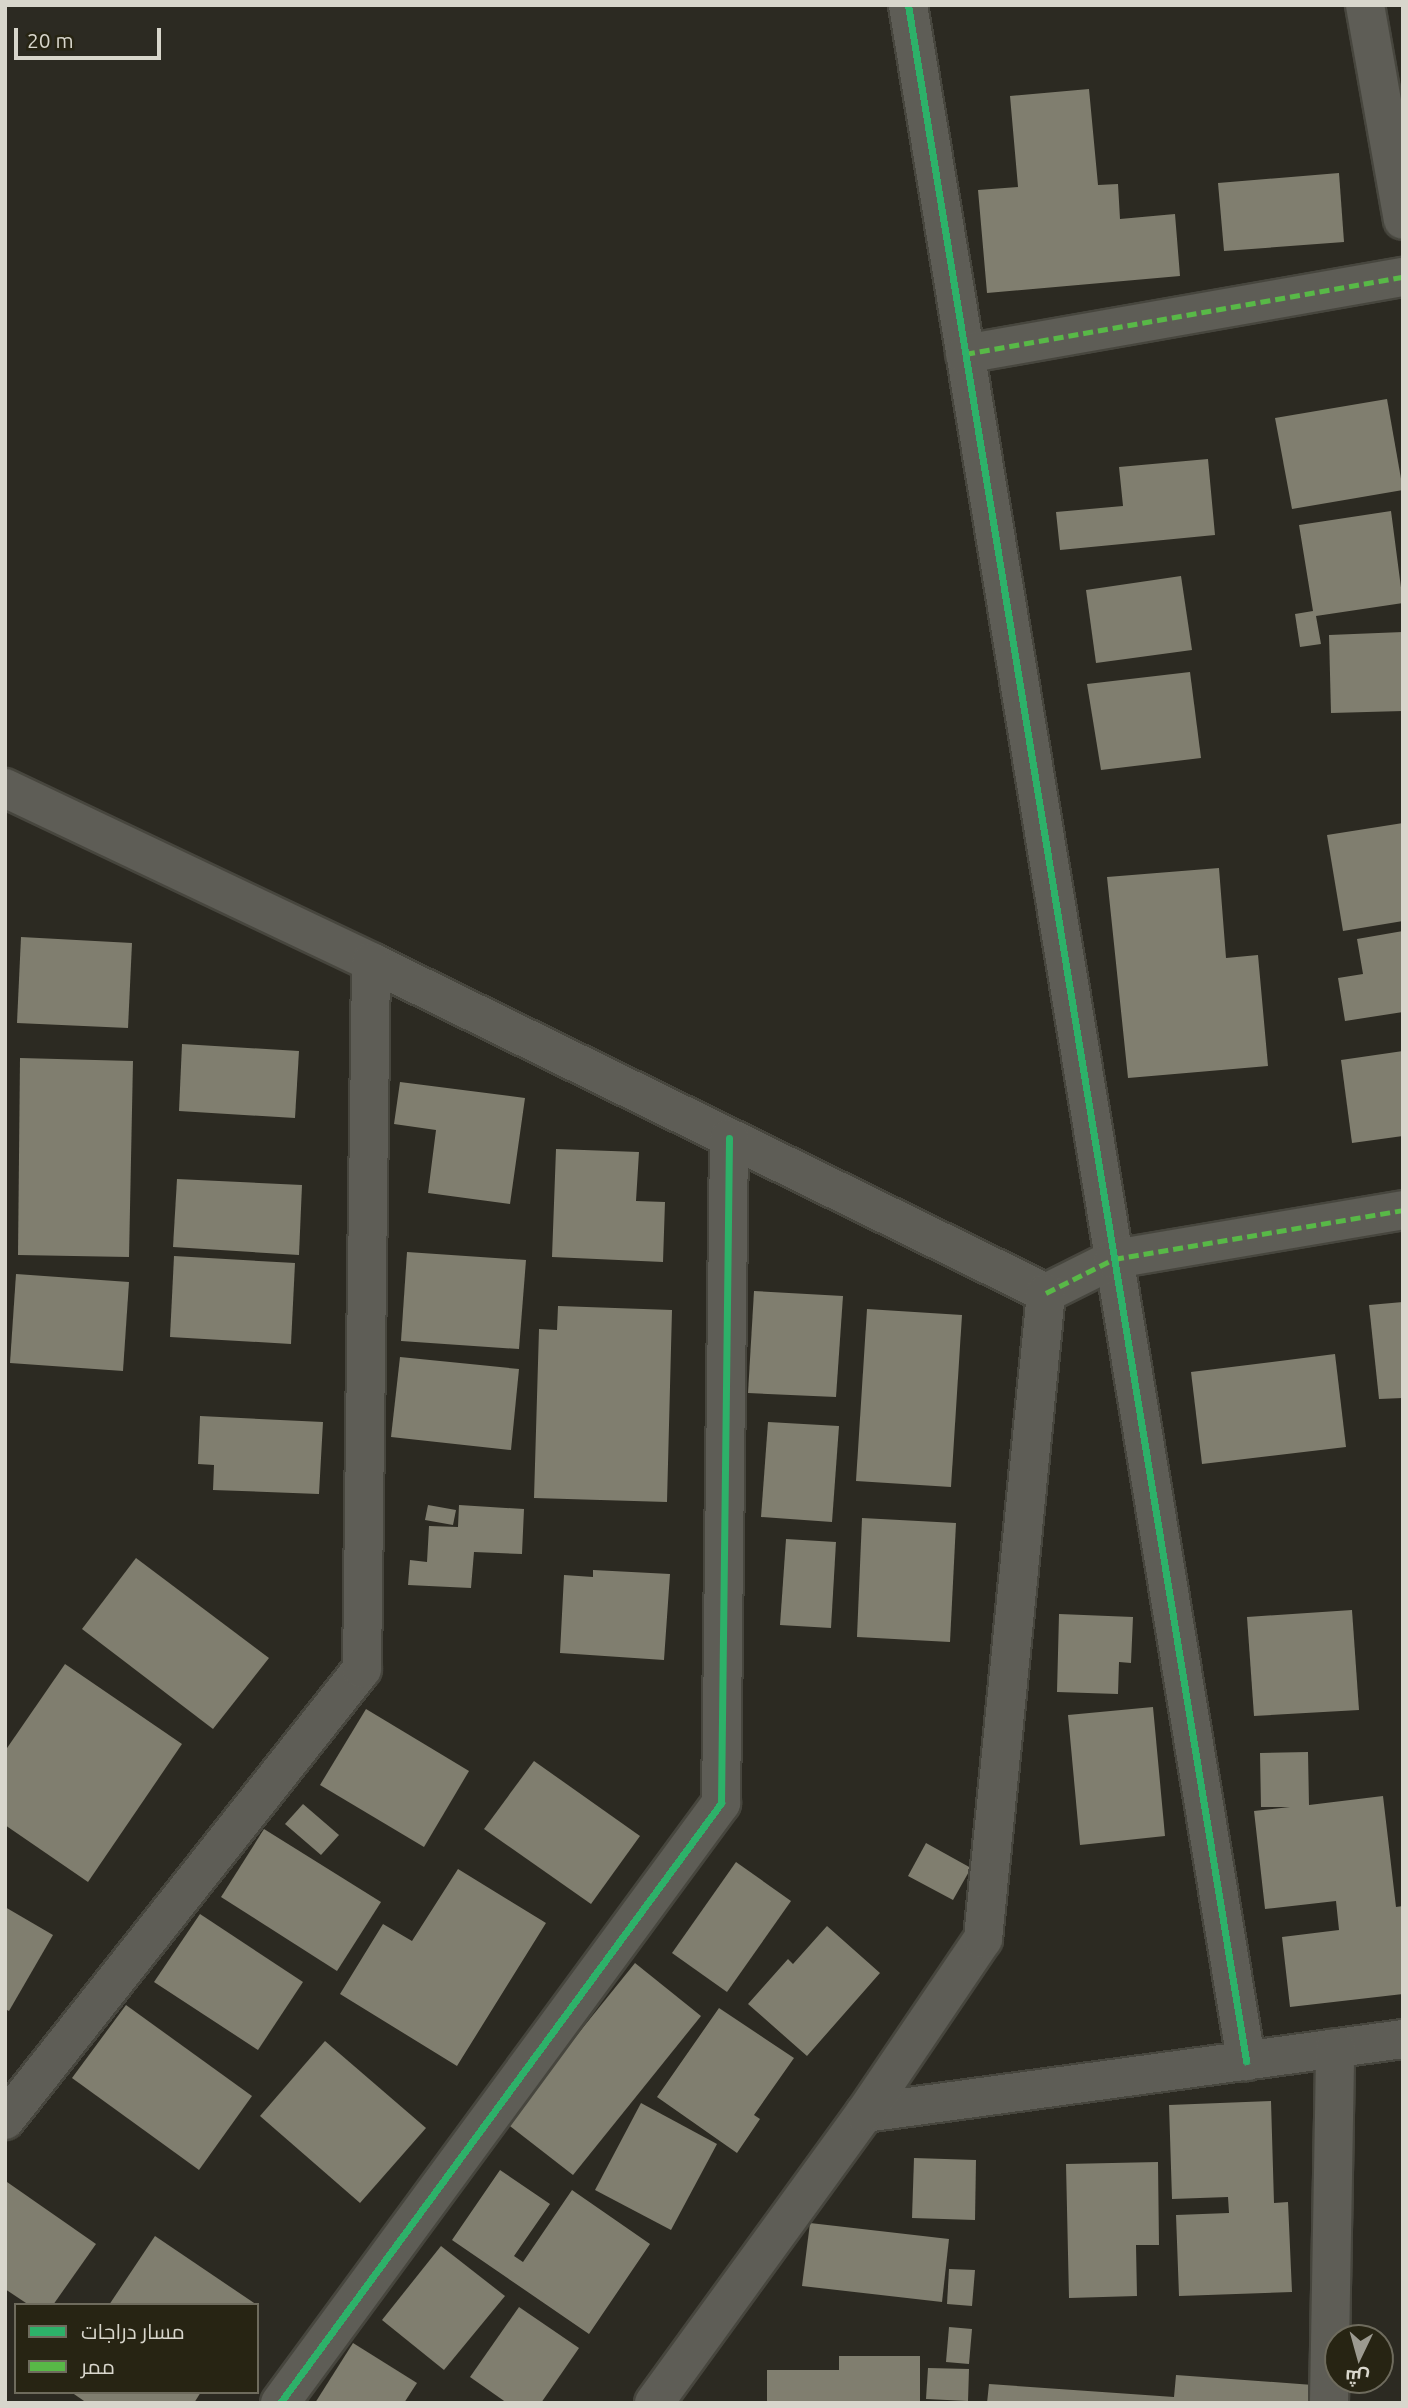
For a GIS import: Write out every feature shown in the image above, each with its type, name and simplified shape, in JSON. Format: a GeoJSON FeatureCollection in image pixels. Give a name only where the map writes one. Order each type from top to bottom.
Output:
{"type":"FeatureCollection","features":[{"type":"Feature","properties":{"kind":"street"},"geometry":{"type":"LineString","coordinates":[[908,5],[1246,2061]]}},
{"type":"Feature","properties":{"kind":"street"},"geometry":{"type":"LineString","coordinates":[[1365,5],[1403,220]]}},
{"type":"Feature","properties":{"kind":"street"},"geometry":{"type":"LineString","coordinates":[[965,354],[1403,277]]}},
{"type":"Feature","properties":{"kind":"street"},"geometry":{"type":"LineString","coordinates":[[5,788],[372,962],[1046,1293]]}},
{"type":"Feature","properties":{"kind":"street"},"geometry":{"type":"LineString","coordinates":[[5,2120],[362,1669],[372,962]]}},
{"type":"Feature","properties":{"kind":"street"},"geometry":{"type":"LineString","coordinates":[[280,2403],[721,1803],[729,1138]]}},
{"type":"Feature","properties":{"kind":"street"},"geometry":{"type":"LineString","coordinates":[[1046,1293],[1114,1259],[1403,1210]]}},
{"type":"Feature","properties":{"kind":"street"},"geometry":{"type":"LineString","coordinates":[[654,2403],[865,2113],[982,1940],[1046,1293]]}},
{"type":"Feature","properties":{"kind":"street"},"geometry":{"type":"LineString","coordinates":[[865,2113],[1403,2039]]}},
{"type":"Feature","properties":{"kind":"street"},"geometry":{"type":"LineString","coordinates":[[1329,2403],[1335,2048]]}},
{"type":"Feature","properties":{"kind":"building"},"geometry":{"type":"Polygon","coordinates":[[[1089,89],[1098,185],[1118,184],[1120,219],[1175,214],[1180,276],[987,293],[978,190],[1018,187],[1010,96],[1089,89]]]}},
{"type":"Feature","properties":{"kind":"building"},"geometry":{"type":"Polygon","coordinates":[[[1339,173],[1344,242],[1224,251],[1218,183],[1339,173]]]}},
{"type":"Feature","properties":{"kind":"building"},"geometry":{"type":"Polygon","coordinates":[[[1387,399],[1403,490],[1292,509],[1275,418],[1387,399]]]}},
{"type":"Feature","properties":{"kind":"building"},"geometry":{"type":"Polygon","coordinates":[[[1208,459],[1215,535],[1060,550],[1056,512],[1123,506],[1119,467],[1208,459]]]}},
{"type":"Feature","properties":{"kind":"building"},"geometry":{"type":"Polygon","coordinates":[[[1391,511],[1403,603],[1316,616],[1321,644],[1300,647],[1295,614],[1313,611],[1299,525],[1391,511]]]}},
{"type":"Feature","properties":{"kind":"building"},"geometry":{"type":"Polygon","coordinates":[[[1181,576],[1192,650],[1096,663],[1086,590],[1181,576]]]}},
{"type":"Feature","properties":{"kind":"building"},"geometry":{"type":"Polygon","coordinates":[[[1403,632],[1403,711],[1331,713],[1329,635],[1403,632]]]}},
{"type":"Feature","properties":{"kind":"building"},"geometry":{"type":"Polygon","coordinates":[[[1190,672],[1201,758],[1101,770],[1087,684],[1190,672]]]}},
{"type":"Feature","properties":{"kind":"building"},"geometry":{"type":"Polygon","coordinates":[[[1403,823],[1403,921],[1343,931],[1327,835],[1403,823]]]}},
{"type":"Feature","properties":{"kind":"building"},"geometry":{"type":"Polygon","coordinates":[[[1219,868],[1226,958],[1258,955],[1268,1066],[1128,1078],[1107,877],[1219,868]]]}},
{"type":"Feature","properties":{"kind":"building"},"geometry":{"type":"Polygon","coordinates":[[[1403,931],[1403,1012],[1345,1021],[1338,978],[1363,974],[1357,939],[1403,931]]]}},
{"type":"Feature","properties":{"kind":"building"},"geometry":{"type":"Polygon","coordinates":[[[21,937],[132,943],[128,1028],[17,1023],[21,937]]]}},
{"type":"Feature","properties":{"kind":"building"},"geometry":{"type":"Polygon","coordinates":[[[182,1044],[299,1051],[295,1118],[179,1111],[182,1044]]]}},
{"type":"Feature","properties":{"kind":"building"},"geometry":{"type":"Polygon","coordinates":[[[1403,1051],[1403,1136],[1352,1143],[1341,1060],[1403,1051]]]}},
{"type":"Feature","properties":{"kind":"building"},"geometry":{"type":"Polygon","coordinates":[[[20,1058],[133,1061],[129,1257],[18,1255],[20,1058]]]}},
{"type":"Feature","properties":{"kind":"building"},"geometry":{"type":"Polygon","coordinates":[[[400,1082],[525,1098],[510,1204],[428,1193],[436,1130],[394,1124],[400,1082]]]}},
{"type":"Feature","properties":{"kind":"building"},"geometry":{"type":"Polygon","coordinates":[[[556,1149],[639,1152],[636,1201],[665,1202],[663,1262],[552,1257],[556,1149]]]}},
{"type":"Feature","properties":{"kind":"building"},"geometry":{"type":"Polygon","coordinates":[[[177,1179],[302,1185],[299,1255],[173,1247],[177,1179]]]}},
{"type":"Feature","properties":{"kind":"building"},"geometry":{"type":"Polygon","coordinates":[[[407,1252],[526,1260],[519,1349],[401,1341],[407,1252]]]}},
{"type":"Feature","properties":{"kind":"building"},"geometry":{"type":"Polygon","coordinates":[[[174,1256],[295,1263],[291,1344],[170,1337],[174,1256]]]}},
{"type":"Feature","properties":{"kind":"building"},"geometry":{"type":"Polygon","coordinates":[[[16,1274],[129,1282],[123,1371],[10,1363],[16,1274]]]}},
{"type":"Feature","properties":{"kind":"building"},"geometry":{"type":"Polygon","coordinates":[[[754,1291],[843,1296],[836,1397],[748,1393],[754,1291]]]}},
{"type":"Feature","properties":{"kind":"building"},"geometry":{"type":"Polygon","coordinates":[[[1403,1302],[1403,1398],[1379,1399],[1369,1305],[1403,1302]]]}},
{"type":"Feature","properties":{"kind":"building"},"geometry":{"type":"Polygon","coordinates":[[[558,1306],[672,1310],[667,1502],[534,1498],[539,1329],[557,1330],[558,1306]]]}},
{"type":"Feature","properties":{"kind":"building"},"geometry":{"type":"Polygon","coordinates":[[[867,1309],[962,1315],[951,1487],[856,1481],[867,1309]]]}},
{"type":"Feature","properties":{"kind":"building"},"geometry":{"type":"Polygon","coordinates":[[[1335,1354],[1346,1447],[1202,1464],[1191,1372],[1335,1354]]]}},
{"type":"Feature","properties":{"kind":"building"},"geometry":{"type":"Polygon","coordinates":[[[400,1357],[519,1369],[511,1450],[391,1437],[400,1357]]]}},
{"type":"Feature","properties":{"kind":"building"},"geometry":{"type":"Polygon","coordinates":[[[200,1416],[323,1422],[319,1494],[213,1490],[214,1465],[198,1464],[200,1416]]]}},
{"type":"Feature","properties":{"kind":"building"},"geometry":{"type":"Polygon","coordinates":[[[768,1422],[839,1426],[832,1522],[761,1517],[768,1422]]]}},
{"type":"Feature","properties":{"kind":"building"},"geometry":{"type":"Polygon","coordinates":[[[428,1505],[456,1510],[453,1525],[425,1520],[428,1505]]]}},
{"type":"Feature","properties":{"kind":"building"},"geometry":{"type":"Polygon","coordinates":[[[459,1505],[524,1509],[522,1554],[474,1552],[471,1588],[408,1585],[410,1560],[427,1562],[429,1526],[458,1527],[459,1505]]]}},
{"type":"Feature","properties":{"kind":"building"},"geometry":{"type":"Polygon","coordinates":[[[862,1518],[956,1523],[950,1642],[857,1637],[862,1518]]]}},
{"type":"Feature","properties":{"kind":"building"},"geometry":{"type":"Polygon","coordinates":[[[786,1539],[836,1542],[831,1628],[780,1625],[786,1539]]]}},
{"type":"Feature","properties":{"kind":"building"},"geometry":{"type":"Polygon","coordinates":[[[136,1558],[269,1658],[213,1729],[82,1629],[136,1558]]]}},
{"type":"Feature","properties":{"kind":"building"},"geometry":{"type":"Polygon","coordinates":[[[593,1570],[670,1574],[664,1660],[560,1653],[564,1575],[593,1577],[593,1570]]]}},
{"type":"Feature","properties":{"kind":"building"},"geometry":{"type":"Polygon","coordinates":[[[1352,1610],[1359,1710],[1254,1716],[1247,1617],[1352,1610]]]}},
{"type":"Feature","properties":{"kind":"building"},"geometry":{"type":"Polygon","coordinates":[[[1059,1614],[1133,1617],[1131,1663],[1119,1662],[1118,1694],[1057,1692],[1059,1614]]]}},
{"type":"Feature","properties":{"kind":"building"},"geometry":{"type":"Polygon","coordinates":[[[65,1664],[182,1744],[88,1882],[5,1825],[5,1751],[65,1664]]]}},
{"type":"Feature","properties":{"kind":"building"},"geometry":{"type":"Polygon","coordinates":[[[1153,1707],[1165,1836],[1080,1845],[1068,1715],[1153,1707]]]}},
{"type":"Feature","properties":{"kind":"building"},"geometry":{"type":"Polygon","coordinates":[[[366,1709],[469,1771],[424,1847],[320,1785],[366,1709]]]}},
{"type":"Feature","properties":{"kind":"building"},"geometry":{"type":"Polygon","coordinates":[[[1308,1752],[1309,1805],[1383,1796],[1396,1907],[1403,1906],[1403,1994],[1290,2007],[1282,1937],[1339,1930],[1336,1901],[1265,1909],[1254,1811],[1290,1807],[1261,1807],[1260,1753],[1308,1752]]]}},
{"type":"Feature","properties":{"kind":"building"},"geometry":{"type":"Polygon","coordinates":[[[534,1761],[640,1836],[591,1904],[484,1829],[534,1761]]]}},
{"type":"Feature","properties":{"kind":"building"},"geometry":{"type":"Polygon","coordinates":[[[303,1804],[339,1835],[321,1855],[285,1824],[303,1804]]]}},
{"type":"Feature","properties":{"kind":"building"},"geometry":{"type":"Polygon","coordinates":[[[264,1829],[381,1902],[337,1971],[221,1897],[264,1829]]]}},
{"type":"Feature","properties":{"kind":"building"},"geometry":{"type":"Polygon","coordinates":[[[926,1843],[971,1868],[953,1900],[908,1876],[926,1843]]]}},
{"type":"Feature","properties":{"kind":"building"},"geometry":{"type":"Polygon","coordinates":[[[736,1862],[791,1901],[727,1992],[672,1953],[736,1862]]]}},
{"type":"Feature","properties":{"kind":"building"},"geometry":{"type":"Polygon","coordinates":[[[458,1869],[546,1923],[457,2066],[340,1994],[383,1924],[412,1941],[458,1869]]]}},
{"type":"Feature","properties":{"kind":"building"},"geometry":{"type":"Polygon","coordinates":[[[5,1907],[53,1935],[9,2011],[5,2009],[5,1907]]]}},
{"type":"Feature","properties":{"kind":"building"},"geometry":{"type":"Polygon","coordinates":[[[200,1914],[303,1982],[258,2050],[154,1982],[200,1914]]]}},
{"type":"Feature","properties":{"kind":"building"},"geometry":{"type":"Polygon","coordinates":[[[827,1926],[880,1973],[807,2056],[748,2004],[788,1959],[793,1964],[827,1926]]]}},
{"type":"Feature","properties":{"kind":"building"},"geometry":{"type":"Polygon","coordinates":[[[635,1963],[701,2016],[573,2175],[506,2123],[635,1963]]]}},
{"type":"Feature","properties":{"kind":"building"},"geometry":{"type":"Polygon","coordinates":[[[126,2005],[252,2096],[199,2170],[72,2078],[126,2005]]]}},
{"type":"Feature","properties":{"kind":"building"},"geometry":{"type":"Polygon","coordinates":[[[719,2008],[794,2058],[754,2115],[760,2119],[737,2153],[657,2097],[719,2008]]]}},
{"type":"Feature","properties":{"kind":"building"},"geometry":{"type":"Polygon","coordinates":[[[325,2041],[426,2128],[360,2203],[260,2116],[325,2041]]]}},
{"type":"Feature","properties":{"kind":"building"},"geometry":{"type":"Polygon","coordinates":[[[1271,2101],[1274,2203],[1288,2202],[1292,2292],[1179,2296],[1176,2215],[1229,2213],[1228,2197],[1172,2199],[1169,2105],[1271,2101]]]}},
{"type":"Feature","properties":{"kind":"building"},"geometry":{"type":"Polygon","coordinates":[[[641,2103],[717,2144],[671,2230],[595,2190],[641,2103]]]}},
{"type":"Feature","properties":{"kind":"building"},"geometry":{"type":"Polygon","coordinates":[[[914,2158],[976,2160],[975,2220],[912,2218],[914,2158]]]}},
{"type":"Feature","properties":{"kind":"building"},"geometry":{"type":"Polygon","coordinates":[[[1158,2162],[1159,2245],[1136,2245],[1137,2296],[1069,2298],[1066,2164],[1158,2162]]]}},
{"type":"Feature","properties":{"kind":"building"},"geometry":{"type":"Polygon","coordinates":[[[500,2170],[550,2204],[514,2256],[523,2262],[572,2190],[650,2244],[589,2334],[452,2240],[500,2170]]]}},
{"type":"Feature","properties":{"kind":"building"},"geometry":{"type":"Polygon","coordinates":[[[7,2182],[96,2244],[54,2303],[26,2303],[5,2289],[7,2182]]]}},
{"type":"Feature","properties":{"kind":"building"},"geometry":{"type":"Polygon","coordinates":[[[810,2223],[949,2239],[942,2302],[802,2286],[810,2223]]]}},
{"type":"Feature","properties":{"kind":"building"},"geometry":{"type":"Polygon","coordinates":[[[155,2236],[254,2303],[110,2303],[155,2236]]]}},
{"type":"Feature","properties":{"kind":"building"},"geometry":{"type":"Polygon","coordinates":[[[441,2246],[505,2296],[444,2370],[382,2320],[441,2246]]]}},
{"type":"Feature","properties":{"kind":"building"},"geometry":{"type":"Polygon","coordinates":[[[949,2269],[975,2270],[972,2306],[947,2304],[949,2269]]]}},
{"type":"Feature","properties":{"kind":"building"},"geometry":{"type":"Polygon","coordinates":[[[519,2307],[579,2348],[541,2403],[507,2403],[470,2377],[519,2307]]]}},
{"type":"Feature","properties":{"kind":"building"},"geometry":{"type":"Polygon","coordinates":[[[949,2327],[972,2329],[969,2364],[946,2362],[949,2327]]]}},
{"type":"Feature","properties":{"kind":"building"},"geometry":{"type":"Polygon","coordinates":[[[353,2343],[417,2383],[404,2403],[315,2403],[353,2343]]]}},
{"type":"Feature","properties":{"kind":"building"},"geometry":{"type":"Polygon","coordinates":[[[839,2356],[920,2356],[920,2403],[767,2403],[767,2370],[839,2370],[839,2356]]]}},
{"type":"Feature","properties":{"kind":"building"},"geometry":{"type":"Polygon","coordinates":[[[928,2368],[969,2369],[968,2401],[926,2399],[928,2368]]]}},
{"type":"Feature","properties":{"kind":"building"},"geometry":{"type":"Polygon","coordinates":[[[1176,2375],[1313,2385],[1312,2403],[987,2403],[989,2384],[1174,2397],[1176,2375]]]}},
{"type":"Feature","properties":{"kind":"building"},"geometry":{"type":"Polygon","coordinates":[[[74,2394],[200,2394],[194,2403],[87,2403],[74,2394]]]}},
{"type":"Feature","properties":{"kind":"marked path"},"geometry":{"type":"LineString","coordinates":[[965,354],[1403,277]]}},
{"type":"Feature","properties":{"kind":"marked path"},"geometry":{"type":"LineString","coordinates":[[1046,1293],[1114,1259],[1403,1210]]}},
{"type":"Feature","properties":{"kind":"cycle path"},"geometry":{"type":"LineString","coordinates":[[908,5],[1246,2061]]}},
{"type":"Feature","properties":{"kind":"cycle path"},"geometry":{"type":"LineString","coordinates":[[280,2403],[721,1803],[729,1138]]}}]}
